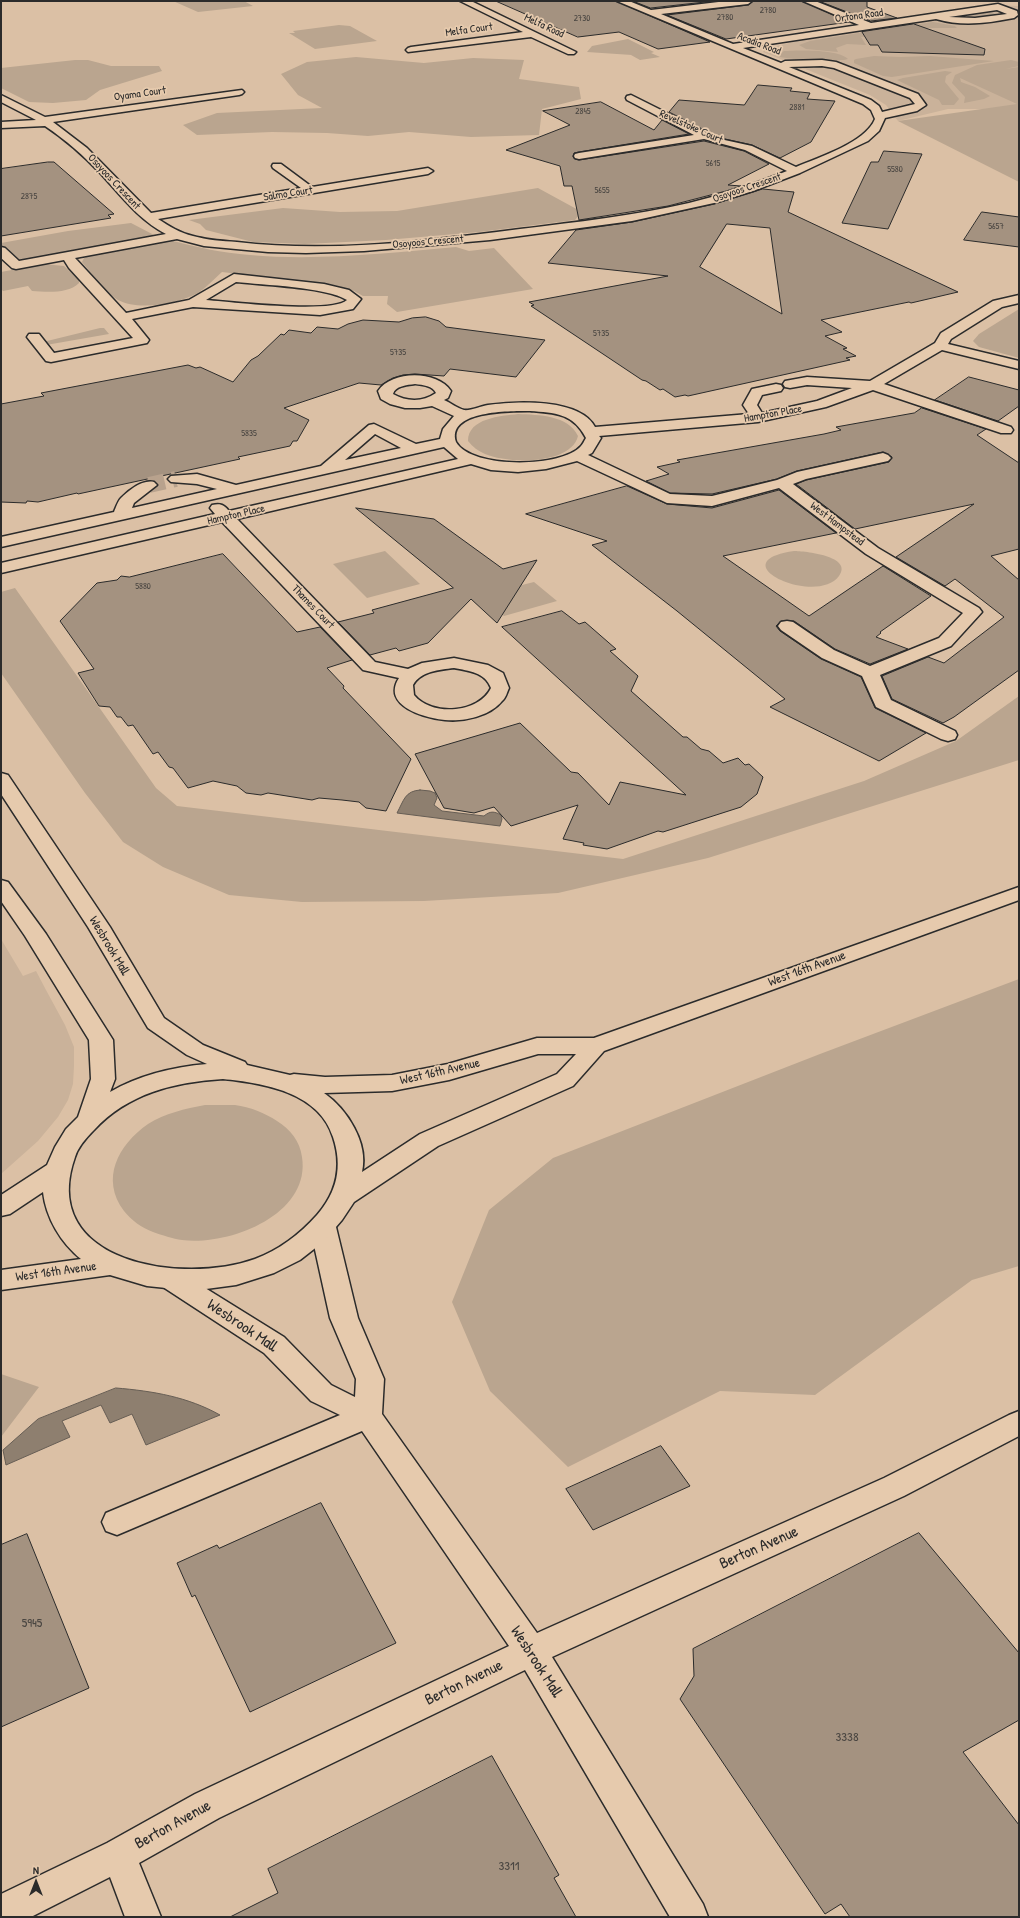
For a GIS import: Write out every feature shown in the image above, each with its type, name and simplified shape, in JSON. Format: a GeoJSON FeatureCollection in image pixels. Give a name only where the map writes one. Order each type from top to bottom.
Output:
{"type":"FeatureCollection","features":[{"type":"Feature","properties":{"kind":"street","name":"Melfa Road"},"geometry":{"type":"LineString","coordinates":[[464,1],[571,52]]}},
{"type":"Feature","properties":{"kind":"street","name":"Acadia Road"},"geometry":{"type":"LineString","coordinates":[[621,1],[868,102],[875,108],[879,117]]}},
{"type":"Feature","properties":{"kind":"street"},"geometry":{"type":"LineString","coordinates":[[651,13],[748,1]]}},
{"type":"Feature","properties":{"kind":"street"},"geometry":{"type":"LineString","coordinates":[[807,1],[872,26]]}},
{"type":"Feature","properties":{"kind":"street","name":"Ortona Road"},"geometry":{"type":"LineString","coordinates":[[732,46],[819,34],[936,16],[998,7],[1014,13],[1014,15],[965,23],[955,22],[936,16]]}},
{"type":"Feature","properties":{"kind":"street"},"geometry":{"type":"LineString","coordinates":[[663,18],[717,10],[725,11]]}},
{"type":"Feature","properties":{"kind":"street","name":"Melfa Court"},"geometry":{"type":"LineString","coordinates":[[411,50],[531,34]]}},
{"type":"Feature","properties":{"kind":"street","name":"Ortona Road"},"geometry":{"type":"LineString","coordinates":[[744,51],[786,43],[819,34]]}},
{"type":"Feature","properties":{"kind":"street"},"geometry":{"type":"LineString","coordinates":[[777,64],[801,63],[836,65],[914,96],[921,102],[921,105],[913,109],[879,117]]}},
{"type":"Feature","properties":{"kind":"street","name":"Oyama Court"},"geometry":{"type":"LineString","coordinates":[[1,124],[12,125],[47,121],[239,92]]}},
{"type":"Feature","properties":{"kind":"street","name":"Osoyoos Crescent"},"geometry":{"type":"LineString","coordinates":[[1,98],[47,121],[83,149],[147,216],[178,235],[194,240],[227,245],[302,250],[368,247],[484,237],[604,222],[680,208],[757,187],[796,171],[861,141],[872,134],[877,128],[879,117]]}},
{"type":"Feature","properties":{"kind":"street","name":"Revelstoke Court"},"geometry":{"type":"LineString","coordinates":[[631,98],[705,136],[717,141],[748,148],[796,171]]}},
{"type":"Feature","properties":{"kind":"street"},"geometry":{"type":"LineString","coordinates":[[1,137],[12,125]]}},
{"type":"Feature","properties":{"kind":"street"},"geometry":{"type":"LineString","coordinates":[[579,156],[705,136]]}},
{"type":"Feature","properties":{"kind":"street"},"geometry":{"type":"LineString","coordinates":[[278,166],[310,190]]}},
{"type":"Feature","properties":{"kind":"street","name":"Salmo Court"},"geometry":{"type":"LineString","coordinates":[[147,216],[428,171]]}},
{"type":"Feature","properties":{"kind":"street"},"geometry":{"type":"LineString","coordinates":[[1,251],[16,265],[68,257],[178,235]]}},
{"type":"Feature","properties":{"kind":"street"},"geometry":{"type":"LineString","coordinates":[[34,337],[50,358],[142,340],[123,317],[73,265],[68,257]]}},
{"type":"Feature","properties":{"kind":"street"},"geometry":{"type":"LineString","coordinates":[[123,317],[193,303],[320,311],[348,306],[355,299],[345,293],[324,288],[234,278],[193,303]]}},
{"type":"Feature","properties":{"kind":"street","name":"Hampton Place"},"geometry":{"type":"LineString","coordinates":[[592,432],[758,418],[821,404],[873,385],[940,346],[946,336],[998,304],[1019,299]]}},
{"type":"Feature","properties":{"kind":"street"},"geometry":{"type":"LineString","coordinates":[[940,346],[1019,365]]}},
{"type":"Feature","properties":{"kind":"street"},"geometry":{"type":"LineString","coordinates":[[790,384],[807,381],[873,385],[1012,431],[1019,441]]}},
{"type":"Feature","properties":{"kind":"street"},"geometry":{"type":"LineString","coordinates":[[758,418],[750,405],[757,392],[776,388]]}},
{"type":"Feature","properties":{"kind":"street"},"geometry":{"type":"LineString","coordinates":[[434,401],[466,416]]}},
{"type":"Feature","properties":{"kind":"street"},"geometry":{"type":"LineString","coordinates":[[533,407],[554,410],[572,415],[585,423],[592,432],[593,440],[588,449],[578,456],[560,463],[538,467],[514,468],[491,465],[471,460],[455,452],[447,442],[447,432],[454,424],[466,416],[494,408],[533,407]]}},
{"type":"Feature","properties":{"kind":"street"},"geometry":{"type":"LineString","coordinates":[[325,470],[374,428],[414,449]]}},
{"type":"Feature","properties":{"kind":"street","name":"Hampton Place"},"geometry":{"type":"LineString","coordinates":[[1,542],[447,442]]}},
{"type":"Feature","properties":{"kind":"street"},"geometry":{"type":"LineString","coordinates":[[578,456],[667,498],[712,501],[782,483],[802,474],[883,458]]}},
{"type":"Feature","properties":{"kind":"street","name":"Hampton Place"},"geometry":{"type":"LineString","coordinates":[[1,568],[471,460]]}},
{"type":"Feature","properties":{"kind":"street"},"geometry":{"type":"LineString","coordinates":[[176,479],[196,480],[238,490]]}},
{"type":"Feature","properties":{"kind":"street","name":"West Hampstead"},"geometry":{"type":"LineString","coordinates":[[782,483],[872,551],[973,612],[945,642],[870,672]]}},
{"type":"Feature","properties":{"kind":"street"},"geometry":{"type":"LineString","coordinates":[[120,516],[127,501],[149,485]]}},
{"type":"Feature","properties":{"kind":"street","name":"Thames Court"},"geometry":{"type":"LineString","coordinates":[[206,497],[227,517],[369,666],[411,675]]}},
{"type":"Feature","properties":{"kind":"street"},"geometry":{"type":"LineString","coordinates":[[787,626],[828,654],[870,672],[883,703],[948,735]]}},
{"type":"Feature","properties":{"kind":"street"},"geometry":{"type":"LineString","coordinates":[[454,663],[470,665],[484,669],[495,676],[500,684],[500,693],[495,701],[486,707],[473,712],[442,714],[428,712],[415,707],[406,699],[402,691],[404,683],[411,675],[422,669],[438,665],[454,663]]}},
{"type":"Feature","properties":{"kind":"street","name":"Wesbrook Mall"},"geometry":{"type":"LineString","coordinates":[[1,779],[99,927],[156,1023],[195,1050],[251,1073]]}},
{"type":"Feature","properties":{"kind":"street"},"geometry":{"type":"LineString","coordinates":[[1,886],[35,934],[101,1040],[103,1079],[89,1120]]}},
{"type":"Feature","properties":{"kind":"street","name":"West 16th Avenue"},"geometry":{"type":"LineString","coordinates":[[283,1081],[325,1085],[392,1083],[449,1072],[537,1046],[596,1046],[1019,893]]}},
{"type":"Feature","properties":{"kind":"street","name":"West 16th Avenue"},"geometry":{"type":"LineString","coordinates":[[344,1196],[428,1140],[566,1080],[596,1046]]}},
{"type":"Feature","properties":{"kind":"street"},"geometry":{"type":"LineString","coordinates":[[223,1071],[251,1073],[283,1081],[310,1094],[327,1107],[340,1123],[348,1141],[352,1163],[344,1196],[323,1227],[294,1250],[263,1266],[242,1273],[207,1280],[172,1280],[140,1275],[111,1265],[90,1253],[73,1236],[62,1220],[56,1202],[55,1187],[57,1171],[64,1152],[76,1134],[89,1120],[112,1102],[135,1089],[162,1079],[190,1073],[223,1071]]}},
{"type":"Feature","properties":{"kind":"street"},"geometry":{"type":"LineString","coordinates":[[1,1207],[57,1171]]}},
{"type":"Feature","properties":{"kind":"street"},"geometry":{"type":"LineString","coordinates":[[117,1522],[368,1416],[370,1379],[344,1318],[323,1227]]}},
{"type":"Feature","properties":{"kind":"street","name":"West 16th Avenue"},"geometry":{"type":"LineString","coordinates":[[1,1280],[111,1265]]}},
{"type":"Feature","properties":{"kind":"street","name":"Wesbrook Mall"},"geometry":{"type":"LineString","coordinates":[[172,1280],[274,1345],[321,1393],[368,1416],[531,1651],[690,1917]]}},
{"type":"Feature","properties":{"kind":"street","name":"Berton Avenue"},"geometry":{"type":"LineString","coordinates":[[1,1913],[119,1856],[207,1806],[531,1651],[894,1487],[1019,1423]]}},
{"type":"Feature","properties":{"kind":"street"},"geometry":{"type":"LineString","coordinates":[[119,1856],[142,1917]]}},
{"type":"Feature","properties":{"kind":"shaded area"},"geometry":{"type":"Polygon","coordinates":[[[173,1],[244,1],[253,6],[198,12],[173,1]]]}},
{"type":"Feature","properties":{"kind":"shaded area"},"geometry":{"type":"Polygon","coordinates":[[[994,5],[1019,6],[1019,105],[995,109],[948,109],[898,121],[886,105],[870,95],[763,52],[765,49],[821,35],[924,20],[911,16],[994,5]]]}},
{"type":"Feature","properties":{"kind":"shaded area"},"geometry":{"type":"Polygon","coordinates":[[[987,11],[996,14],[962,20],[952,17],[987,11]]]}},
{"type":"Feature","properties":{"kind":"shaded area"},"geometry":{"type":"Polygon","coordinates":[[[933,22],[955,26],[957,28],[918,28],[914,25],[933,22]]]}},
{"type":"Feature","properties":{"kind":"shaded area"},"geometry":{"type":"Polygon","coordinates":[[[339,25],[350,26],[377,41],[315,49],[289,33],[295,33],[293,31],[339,25]]]}},
{"type":"Feature","properties":{"kind":"shaded area"},"geometry":{"type":"Polygon","coordinates":[[[865,32],[871,36],[861,37],[866,45],[847,44],[836,48],[838,52],[806,49],[799,45],[810,41],[865,32]]]}},
{"type":"Feature","properties":{"kind":"shaded area"},"geometry":{"type":"Polygon","coordinates":[[[628,39],[654,52],[651,53],[660,57],[640,60],[632,55],[587,52],[592,46],[628,39]]]}},
{"type":"Feature","properties":{"kind":"shaded area"},"geometry":{"type":"Polygon","coordinates":[[[808,50],[836,53],[848,59],[813,60],[791,59],[778,56],[784,51],[808,50]]]}},
{"type":"Feature","properties":{"kind":"shaded area"},"geometry":{"type":"Polygon","coordinates":[[[874,56],[930,56],[994,61],[892,77],[883,76],[854,63],[854,60],[856,59],[874,56]]]}},
{"type":"Feature","properties":{"kind":"shaded area"},"geometry":{"type":"Polygon","coordinates":[[[356,57],[424,63],[473,58],[524,60],[519,79],[579,87],[581,99],[542,109],[539,135],[471,137],[409,132],[368,136],[327,133],[272,132],[197,135],[183,125],[217,113],[322,108],[298,95],[281,74],[307,62],[356,57]]]}},
{"type":"Feature","properties":{"kind":"shaded area"},"geometry":{"type":"Polygon","coordinates":[[[88,60],[111,66],[159,66],[162,71],[100,90],[86,100],[53,103],[29,102],[1,88],[1,68],[88,60]]]}},
{"type":"Feature","properties":{"kind":"shaded area"},"geometry":{"type":"Polygon","coordinates":[[[1011,60],[1019,62],[1019,66],[1005,69],[1019,67],[1019,182],[898,121],[1017,104],[960,78],[961,82],[975,87],[990,96],[984,99],[964,103],[965,97],[952,83],[955,75],[977,65],[1011,60]]]}},
{"type":"Feature","properties":{"kind":"shaded area"},"geometry":{"type":"Polygon","coordinates":[[[945,71],[952,72],[946,76],[945,82],[959,99],[954,105],[942,105],[939,100],[897,80],[903,78],[945,71]]]}},
{"type":"Feature","properties":{"kind":"shaded area"},"geometry":{"type":"Polygon","coordinates":[[[538,188],[582,212],[575,220],[479,232],[386,240],[305,244],[253,242],[206,230],[200,224],[189,220],[283,208],[340,212],[397,211],[538,188]]]}},
{"type":"Feature","properties":{"kind":"shaded area"},"geometry":{"type":"Polygon","coordinates":[[[131,223],[156,236],[17,261],[1,245],[1,243],[68,231],[131,223]]]}},
{"type":"Feature","properties":{"kind":"shaded area"},"geometry":{"type":"Polygon","coordinates":[[[169,240],[219,251],[276,257],[353,256],[456,247],[469,251],[494,248],[533,289],[397,312],[387,304],[388,296],[363,296],[354,291],[338,286],[222,272],[203,289],[188,298],[146,306],[126,303],[113,297],[98,282],[82,262],[84,258],[92,255],[169,240]]]}},
{"type":"Feature","properties":{"kind":"shaded area"},"geometry":{"type":"Polygon","coordinates":[[[44,264],[64,266],[79,280],[79,283],[74,287],[57,292],[32,291],[28,286],[3,291],[1,289],[1,272],[44,264]]]}},
{"type":"Feature","properties":{"kind":"shaded area"},"geometry":{"type":"Polygon","coordinates":[[[1019,309],[1019,358],[979,347],[973,341],[979,334],[1019,309]]]}},
{"type":"Feature","properties":{"kind":"shaded area"},"geometry":{"type":"Polygon","coordinates":[[[104,328],[109,334],[46,345],[43,342],[104,328]]]}},
{"type":"Feature","properties":{"kind":"shaded area"},"geometry":{"type":"Polygon","coordinates":[[[518,414],[544,416],[560,420],[573,429],[578,436],[573,446],[564,452],[552,457],[538,460],[495,457],[480,452],[468,441],[469,433],[473,427],[479,423],[495,417],[518,414]]]}},
{"type":"Feature","properties":{"kind":"shaded area"},"geometry":{"type":"Polygon","coordinates":[[[385,551],[420,584],[367,598],[333,564],[385,551]]]}},
{"type":"Feature","properties":{"kind":"shaded area"},"geometry":{"type":"Polygon","coordinates":[[[794,551],[817,554],[834,559],[840,564],[842,569],[839,576],[827,584],[812,587],[795,585],[779,579],[769,572],[766,564],[773,557],[794,551]]]}},
{"type":"Feature","properties":{"kind":"shaded area"},"geometry":{"type":"Polygon","coordinates":[[[534,582],[557,601],[504,616],[482,595],[534,582]]]}},
{"type":"Feature","properties":{"kind":"shaded area"},"geometry":{"type":"Polygon","coordinates":[[[15,588],[156,788],[177,806],[623,859],[864,781],[956,741],[1019,696],[1019,760],[708,858],[558,893],[424,901],[302,902],[229,895],[163,867],[123,842],[85,793],[1,673],[1,592],[15,588]]]}},
{"type":"Feature","properties":{"kind":"shaded area"},"geometry":{"type":"Polygon","coordinates":[[[420,790],[435,793],[437,798],[434,805],[442,811],[484,816],[490,812],[499,814],[501,815],[502,819],[500,826],[397,813],[403,800],[408,794],[420,790]]]}},
{"type":"Feature","properties":{"kind":"shaded area"},"geometry":{"type":"Polygon","coordinates":[[[1,939],[23,976],[36,971],[65,1025],[74,1047],[74,1066],[73,1084],[68,1100],[58,1117],[38,1141],[1,1174],[1,939]]]}},
{"type":"Feature","properties":{"kind":"shaded area"},"geometry":{"type":"Polygon","coordinates":[[[1019,979],[1019,1266],[972,1280],[815,1395],[720,1391],[568,1467],[490,1391],[452,1302],[489,1210],[553,1158],[820,1054],[1019,979]]]}},
{"type":"Feature","properties":{"kind":"shaded area"},"geometry":{"type":"Polygon","coordinates":[[[205,1105],[241,1106],[262,1113],[282,1124],[294,1136],[301,1151],[301,1177],[294,1195],[280,1210],[263,1222],[243,1232],[222,1238],[201,1241],[175,1239],[149,1230],[130,1218],[117,1199],[113,1187],[113,1175],[121,1152],[137,1132],[148,1124],[168,1114],[205,1105]]]}},
{"type":"Feature","properties":{"kind":"shaded area"},"geometry":{"type":"Polygon","coordinates":[[[1,1374],[39,1387],[1,1437],[1,1374]]]}},
{"type":"Feature","properties":{"kind":"shaded area"},"geometry":{"type":"Polygon","coordinates":[[[116,1388],[157,1393],[183,1399],[220,1415],[146,1445],[132,1414],[110,1423],[101,1405],[62,1421],[70,1437],[6,1465],[3,1450],[38,1419],[116,1388]]]}},
{"type":"Feature","properties":{"kind":"building"},"geometry":{"type":"Polygon","coordinates":[[[496,1],[616,1],[710,42],[658,49],[619,32],[578,37],[496,1]]]}},
{"type":"Feature","properties":{"kind":"building"},"geometry":{"type":"Polygon","coordinates":[[[633,1],[714,1],[651,8],[633,1]]]}},
{"type":"Feature","properties":{"kind":"building"},"geometry":{"type":"Polygon","coordinates":[[[753,1],[802,1],[849,22],[726,39],[667,15],[748,5],[753,1]]]}},
{"type":"Feature","properties":{"kind":"building"},"geometry":{"type":"Polygon","coordinates":[[[819,1],[867,1],[867,7],[897,18],[871,21],[819,1]]]}},
{"type":"Feature","properties":{"kind":"building"},"geometry":{"type":"Polygon","coordinates":[[[914,24],[985,49],[984,55],[882,52],[878,45],[870,45],[862,32],[914,24]]]}},
{"type":"Feature","properties":{"kind":"building"},"geometry":{"type":"Polygon","coordinates":[[[758,85],[792,88],[790,91],[810,93],[807,99],[835,101],[811,142],[780,158],[752,145],[720,138],[669,112],[679,100],[744,105],[758,85]]]}},
{"type":"Feature","properties":{"kind":"building"},"geometry":{"type":"Polygon","coordinates":[[[601,102],[654,130],[662,120],[689,134],[574,153],[573,157],[575,159],[579,160],[704,141],[744,151],[769,164],[728,185],[741,186],[726,191],[668,206],[579,220],[572,186],[564,186],[560,166],[506,150],[570,125],[543,111],[601,102]]]}},
{"type":"Feature","properties":{"kind":"building"},"geometry":{"type":"Polygon","coordinates":[[[884,151],[922,154],[888,229],[842,223],[871,162],[878,162],[884,151]]]}},
{"type":"Feature","properties":{"kind":"building"},"geometry":{"type":"Polygon","coordinates":[[[54,162],[114,214],[108,215],[111,218],[1,236],[1,169],[54,162]]]}},
{"type":"Feature","properties":{"kind":"building"},"geometry":{"type":"Polygon","coordinates":[[[763,189],[794,192],[788,212],[958,292],[911,303],[909,302],[821,320],[842,332],[825,336],[847,348],[843,349],[856,356],[846,358],[850,360],[688,396],[685,395],[675,397],[663,389],[660,390],[642,380],[531,306],[534,305],[529,302],[668,276],[548,263],[576,230],[632,222],[714,204],[763,189]],[[727,224],[700,267],[782,314],[770,228],[727,224]]]}},
{"type":"Feature","properties":{"kind":"building"},"geometry":{"type":"Polygon","coordinates":[[[982,212],[1019,217],[1019,247],[964,240],[982,212]]]}},
{"type":"Feature","properties":{"kind":"building"},"geometry":{"type":"Polygon","coordinates":[[[426,317],[439,321],[446,327],[545,340],[516,377],[450,369],[444,376],[415,374],[403,375],[393,378],[381,385],[359,383],[284,408],[309,420],[297,441],[293,441],[290,446],[238,457],[240,459],[38,502],[1,502],[1,404],[44,396],[41,393],[188,365],[196,368],[200,367],[233,382],[251,360],[258,356],[281,334],[284,335],[289,330],[311,333],[317,327],[338,329],[348,324],[363,320],[399,322],[412,318],[426,317]]]}},
{"type":"Feature","properties":{"kind":"building"},"geometry":{"type":"Polygon","coordinates":[[[969,377],[1019,390],[1019,406],[998,421],[935,400],[969,377]]]}},
{"type":"Feature","properties":{"kind":"building"},"geometry":{"type":"Polygon","coordinates":[[[922,408],[986,429],[977,435],[1019,463],[1019,549],[991,556],[1019,580],[1019,670],[954,717],[943,723],[892,699],[882,676],[928,657],[944,663],[1004,617],[955,579],[945,586],[896,557],[974,504],[855,529],[796,484],[806,480],[889,462],[892,457],[883,452],[797,471],[777,479],[712,494],[670,493],[646,481],[669,474],[657,467],[680,462],[677,460],[824,434],[841,430],[836,427],[914,413],[922,408]]]}},
{"type":"Feature","properties":{"kind":"building"},"geometry":{"type":"Polygon","coordinates":[[[627,486],[667,504],[712,508],[779,490],[836,533],[723,556],[809,616],[883,566],[931,596],[880,632],[881,633],[876,637],[908,649],[870,664],[835,649],[794,621],[781,621],[776,626],[780,631],[821,659],[861,677],[875,708],[926,733],[879,761],[770,707],[785,699],[677,611],[592,545],[607,541],[526,514],[627,486]]]}},
{"type":"Feature","properties":{"kind":"building"},"geometry":{"type":"Polygon","coordinates":[[[356,508],[434,519],[503,569],[537,560],[497,623],[471,599],[428,643],[399,651],[396,648],[370,655],[338,622],[374,613],[372,610],[453,588],[356,508]]]}},
{"type":"Feature","properties":{"kind":"building"},"geometry":{"type":"Polygon","coordinates":[[[223,554],[297,632],[320,627],[352,660],[327,668],[344,686],[343,688],[411,759],[386,811],[366,808],[359,802],[319,798],[312,800],[268,793],[261,795],[246,793],[237,786],[213,781],[188,788],[173,768],[169,767],[158,752],[153,754],[133,725],[128,726],[121,717],[117,717],[110,707],[99,706],[78,673],[94,669],[60,621],[97,583],[117,580],[121,576],[129,577],[223,554]]]}},
{"type":"Feature","properties":{"kind":"building"},"geometry":{"type":"Polygon","coordinates":[[[562,611],[579,624],[585,622],[616,649],[610,651],[638,676],[631,691],[683,737],[687,737],[701,749],[709,751],[723,763],[738,758],[745,765],[749,764],[763,777],[757,794],[741,807],[663,832],[658,831],[607,849],[583,845],[584,843],[563,839],[578,805],[511,826],[494,807],[474,813],[444,808],[415,754],[520,723],[571,772],[578,773],[609,805],[620,782],[686,795],[502,627],[562,611]]]}},
{"type":"Feature","properties":{"kind":"building"},"geometry":{"type":"Polygon","coordinates":[[[661,1446],[690,1486],[593,1530],[566,1489],[661,1446]]]}},
{"type":"Feature","properties":{"kind":"building"},"geometry":{"type":"Polygon","coordinates":[[[321,1503],[396,1643],[250,1712],[195,1595],[192,1597],[177,1563],[217,1545],[219,1548],[321,1503]]]}},
{"type":"Feature","properties":{"kind":"building"},"geometry":{"type":"Polygon","coordinates":[[[919,1533],[1019,1653],[1019,1720],[963,1752],[1019,1825],[1019,1917],[850,1917],[841,1904],[825,1914],[680,1699],[694,1676],[693,1649],[919,1533]]]}},
{"type":"Feature","properties":{"kind":"building"},"geometry":{"type":"Polygon","coordinates":[[[27,1534],[89,1688],[1,1727],[1,1545],[27,1534]]]}},
{"type":"Feature","properties":{"kind":"building"},"geometry":{"type":"Polygon","coordinates":[[[492,1756],[559,1875],[554,1878],[576,1917],[230,1917],[278,1893],[268,1869],[492,1756]]]}},
{"type":"Feature","properties":{"kind":"tunnel"},"geometry":{"type":"LineString","coordinates":[[149,485],[176,479]]}}]}
